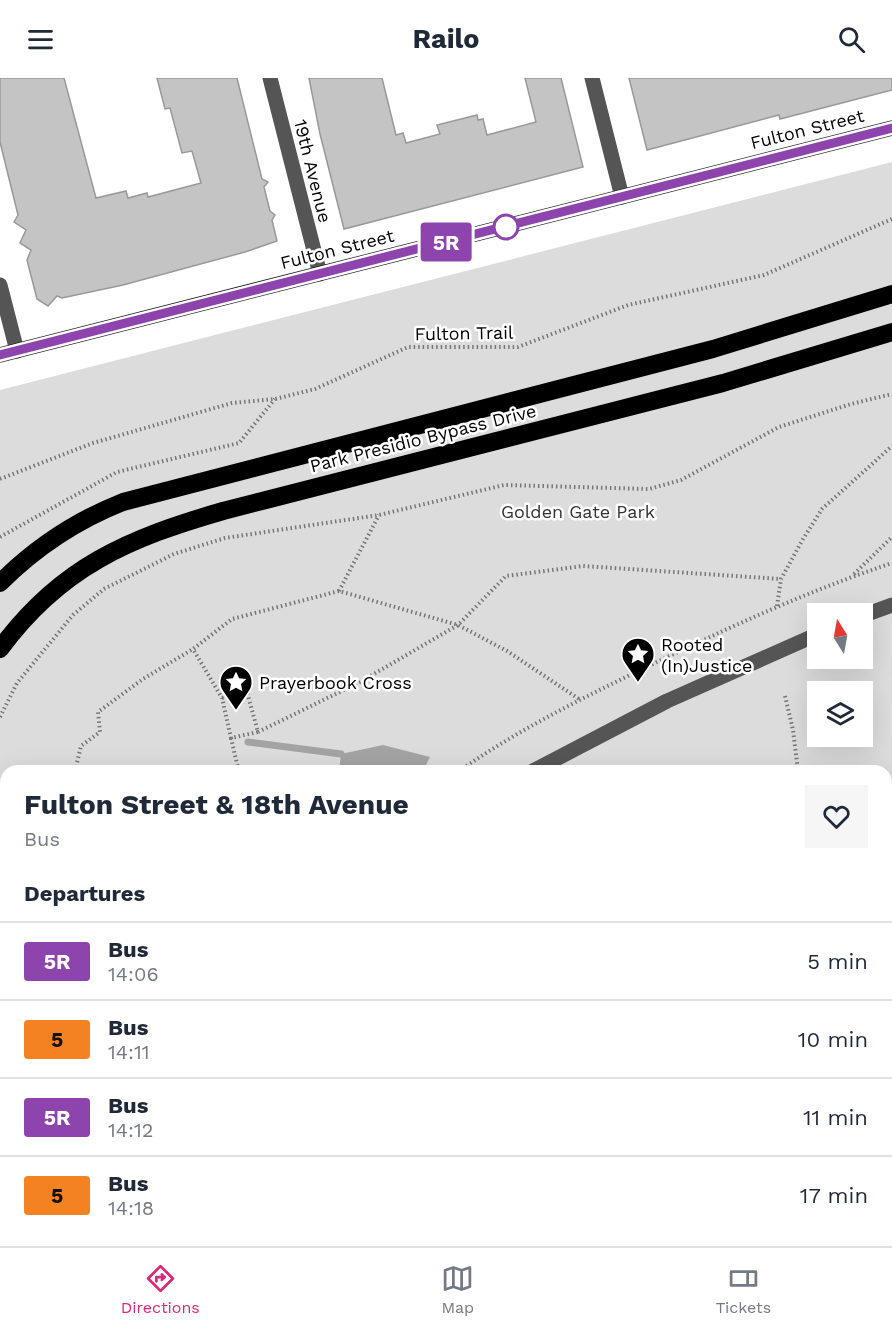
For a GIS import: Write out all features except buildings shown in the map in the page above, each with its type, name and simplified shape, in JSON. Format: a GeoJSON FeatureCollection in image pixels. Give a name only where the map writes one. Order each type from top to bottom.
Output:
{"type":"FeatureCollection","features":[{"type":"Feature","properties":{"kind":"highway","name":"Park Presidio Bypass Drive"},"geometry":{"type":"LineString","coordinates":[[0,583],[34,551],[56,535],[98,512],[123,502],[713,349],[892,294]]}},
{"type":"Feature","properties":{"kind":"highway","name":"Park Presidio Bypass Drive"},"geometry":{"type":"LineString","coordinates":[[0,649],[28,615],[60,584],[98,559],[160,531],[224,511],[723,383],[892,332]]}},
{"type":"Feature","properties":{"kind":"main road","name":"Fulton Street"},"geometry":{"type":"LineString","coordinates":[[0,355],[892,128]]}},
{"type":"Feature","properties":{"kind":"street","name":"19th Avenue"},"geometry":{"type":"LineString","coordinates":[[270,78],[320,274]]}},
{"type":"Feature","properties":{"kind":"street"},"geometry":{"type":"LineString","coordinates":[[592,78],[622,197]]}},
{"type":"Feature","properties":{"kind":"street"},"geometry":{"type":"LineString","coordinates":[[0,285],[17,351]]}},
{"type":"Feature","properties":{"kind":"street"},"geometry":{"type":"LineString","coordinates":[[873,612],[892,605]]}},
{"type":"Feature","properties":{"kind":"street"},"geometry":{"type":"LineString","coordinates":[[544,765],[667,701],[807,639]]}},
{"type":"Feature","properties":{"kind":"path","name":"Fulton Trail"},"geometry":{"type":"LineString","coordinates":[[0,479],[93,443],[200,412],[232,403],[275,399],[315,389],[408,347],[518,347],[628,305],[764,275],[892,219]]}},
{"type":"Feature","properties":{"kind":"path"},"geometry":{"type":"LineString","coordinates":[[0,717],[16,683],[73,615],[104,589],[174,554],[225,538],[379,515],[504,485],[649,489],[681,480],[779,427],[851,404],[892,394]]}},
{"type":"Feature","properties":{"kind":"path"},"geometry":{"type":"LineString","coordinates":[[0,537],[117,472],[239,443],[275,399]]}},
{"type":"Feature","properties":{"kind":"path"},"geometry":{"type":"LineString","coordinates":[[777,606],[782,579],[822,509],[892,446]]}},
{"type":"Feature","properties":{"kind":"path"},"geometry":{"type":"LineString","coordinates":[[339,591],[379,515]]}},
{"type":"Feature","properties":{"kind":"path"},"geometry":{"type":"LineString","coordinates":[[853,576],[892,537]]}},
{"type":"Feature","properties":{"kind":"path"},"geometry":{"type":"LineString","coordinates":[[469,765],[579,699],[777,606],[892,563]]}},
{"type":"Feature","properties":{"kind":"path"},"geometry":{"type":"LineString","coordinates":[[231,738],[258,732],[360,682],[458,625],[506,576],[583,567],[782,579]]}},
{"type":"Feature","properties":{"kind":"path"},"geometry":{"type":"LineString","coordinates":[[76,765],[81,746],[100,732],[98,712],[142,679],[192,650],[232,619],[339,591],[458,625],[507,651],[579,699]]}},
{"type":"Feature","properties":{"kind":"path"},"geometry":{"type":"LineString","coordinates":[[192,650],[222,698],[237,765]]}},
{"type":"Feature","properties":{"kind":"path"},"geometry":{"type":"LineString","coordinates":[[222,698],[248,692],[258,732]]}},
{"type":"Feature","properties":{"kind":"path"},"geometry":{"type":"LineString","coordinates":[[785,696],[793,730],[797,765]]}},
{"type":"Feature","properties":{"kind":"green space","name":"Golden Gate Park"},"geometry":{"type":"Polygon","coordinates":[[[892,162],[892,765],[0,765],[0,390],[892,162]]]}},
{"type":"Feature","properties":{"kind":"shaded area"},"geometry":{"type":"Polygon","coordinates":[[[383,745],[430,757],[426,765],[340,765],[341,754],[383,745]]]}},
{"type":"Feature","properties":{"kind":"waterway"},"geometry":{"type":"LineString","coordinates":[[248,742],[341,754]]}},
{"type":"Feature","properties":{"kind":"bus line","name":"5R"},"geometry":{"type":"LineString","coordinates":[[0,355],[892,128]]}},
{"type":"Feature","properties":{"kind":"place","name":"Rooted (In)Justice"},"geometry":{"type":"Point","coordinates":[638,683]}},
{"type":"Feature","properties":{"kind":"place","name":"Prayerbook Cross"},"geometry":{"type":"Point","coordinates":[236,711]}}]}
